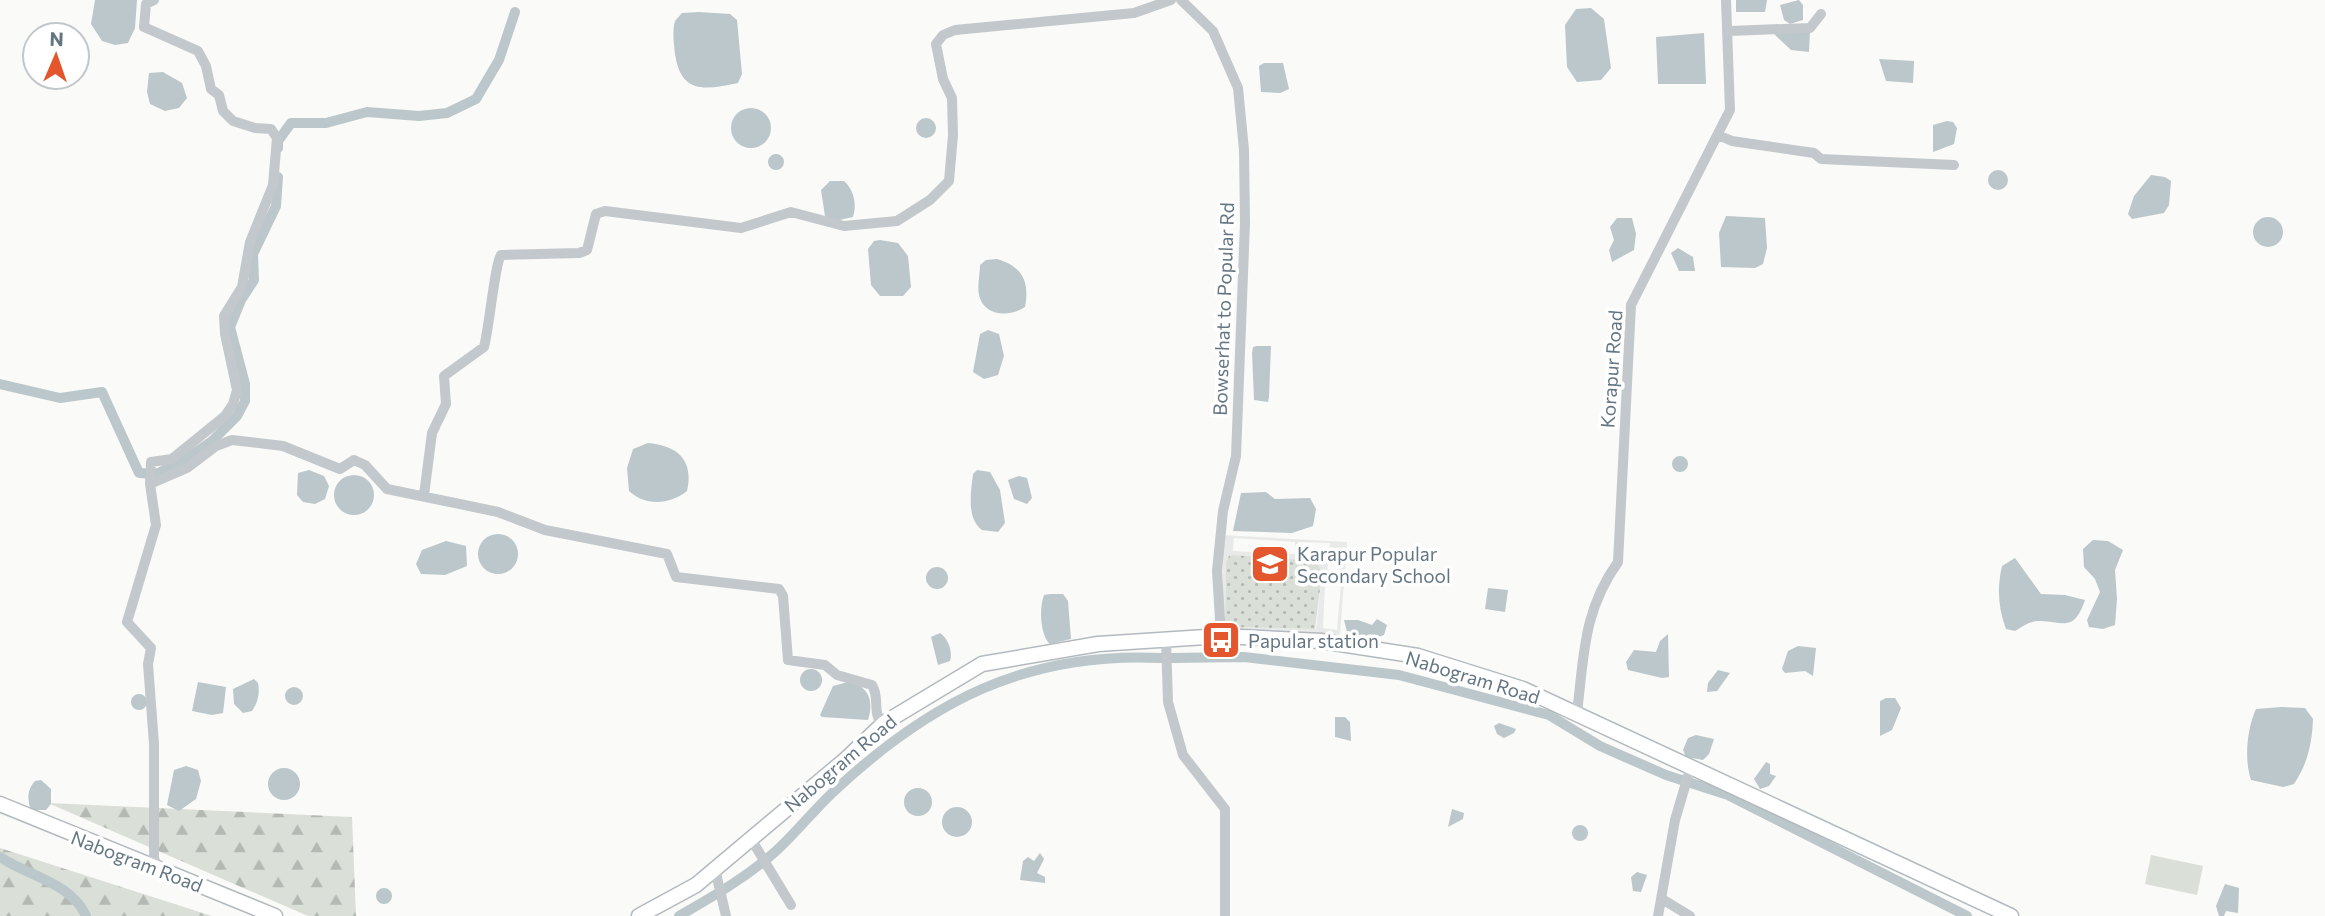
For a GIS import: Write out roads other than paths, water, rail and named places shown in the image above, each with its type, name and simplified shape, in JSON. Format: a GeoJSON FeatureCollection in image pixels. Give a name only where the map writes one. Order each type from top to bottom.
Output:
{"type":"FeatureCollection","features":[{"type":"Feature","properties":{"kind":"main road","name":"Nabogram Road"},"geometry":{"type":"LineString","coordinates":[[639,916],[696,885],[882,725],[982,664],[1098,644],[1221,636],[1321,641],[1418,656],[1523,689],[2011,916]]}},
{"type":"Feature","properties":{"kind":"main road","name":"Nabogram Road"},"geometry":{"type":"LineString","coordinates":[[0,804],[254,911],[275,916]]}},
{"type":"Feature","properties":{"kind":"street"},"geometry":{"type":"LineString","coordinates":[[155,0],[146,4],[144,27],[198,51],[206,66],[208,81],[219,95],[223,111],[237,124],[271,129],[277,138],[273,185],[250,242],[242,287],[224,316],[225,334],[237,390],[233,404],[225,416],[172,459],[150,462],[156,525],[127,622],[150,648],[148,664],[153,731],[154,859],[160,870]]}},
{"type":"Feature","properties":{"kind":"street"},"geometry":{"type":"LineString","coordinates":[[424,495],[432,433],[446,404],[444,376],[484,346],[495,290],[497,261],[501,255],[579,253],[587,250],[596,214],[605,211],[741,228],[791,212],[844,226],[897,221],[930,200],[948,181],[953,135],[952,98],[943,79],[936,44],[943,35],[955,30],[1134,13],[1171,0]]}},
{"type":"Feature","properties":{"kind":"street","name":"Bowserhat to Popular Rd"},"geometry":{"type":"LineString","coordinates":[[1181,0],[1213,31],[1238,88],[1244,150],[1245,222],[1236,456],[1223,511],[1217,571],[1221,636]]}},
{"type":"Feature","properties":{"kind":"street","name":"Korapur Road"},"geometry":{"type":"LineString","coordinates":[[1577,713],[1590,614],[1602,585],[1618,562],[1631,305],[1730,110],[1726,0]]}},
{"type":"Feature","properties":{"kind":"street"},"geometry":{"type":"LineString","coordinates":[[1729,30],[1810,28],[1821,14]]}},
{"type":"Feature","properties":{"kind":"street"},"geometry":{"type":"LineString","coordinates":[[1718,135],[1732,141],[1814,152],[1821,159],[1954,165]]}},
{"type":"Feature","properties":{"kind":"street"},"geometry":{"type":"LineString","coordinates":[[150,484],[187,468],[216,446],[232,440],[283,446],[340,470],[354,460],[365,465],[387,489],[498,512],[545,530],[667,554],[673,576],[676,577],[779,589],[788,660],[825,666],[837,675],[872,685],[877,692],[876,714],[882,725]]}},
{"type":"Feature","properties":{"kind":"street"},"geometry":{"type":"LineString","coordinates":[[1167,640],[1168,702],[1183,755],[1225,809],[1225,916]]}},
{"type":"Feature","properties":{"kind":"street"},"geometry":{"type":"LineString","coordinates":[[1658,916],[1675,820],[1691,766]]}},
{"type":"Feature","properties":{"kind":"street"},"geometry":{"type":"LineString","coordinates":[[751,839],[791,905]]}},
{"type":"Feature","properties":{"kind":"street"},"geometry":{"type":"LineString","coordinates":[[715,869],[726,916]]}},
{"type":"Feature","properties":{"kind":"street"},"geometry":{"type":"LineString","coordinates":[[1662,899],[1690,916]]}},
{"type":"Feature","properties":{"kind":"waterway"},"geometry":{"type":"LineString","coordinates":[[278,148],[278,141],[291,123],[326,123],[367,112],[419,116],[447,113],[476,99],[499,60],[515,12]]}},
{"type":"Feature","properties":{"kind":"waterway"},"geometry":{"type":"LineString","coordinates":[[0,384],[60,398],[102,392],[139,473],[157,474],[212,441],[237,416],[245,401],[245,384],[230,327],[241,300],[254,280],[253,254],[276,206],[278,177]]}},
{"type":"Feature","properties":{"kind":"waterway"},"geometry":{"type":"LineString","coordinates":[[1171,658],[1244,657],[1399,675],[1549,715],[1600,746],[1666,775],[1728,795],[1967,916]]}},
{"type":"Feature","properties":{"kind":"waterway"},"geometry":{"type":"LineString","coordinates":[[679,916],[729,886],[765,860],[868,761],[943,708],[982,689],[1023,674],[1067,663],[1113,658],[1162,658]]}},
{"type":"Feature","properties":{"kind":"waterway"},"geometry":{"type":"LineString","coordinates":[[0,857],[60,888],[71,896],[86,916]]}},
{"type":"Feature","properties":{"kind":"place","name":"Karapur Popular Secondary School"},"geometry":{"type":"Point","coordinates":[1270,564]}},
{"type":"Feature","properties":{"kind":"place","name":"Papular station"},"geometry":{"type":"Point","coordinates":[1221,640]}}]}
